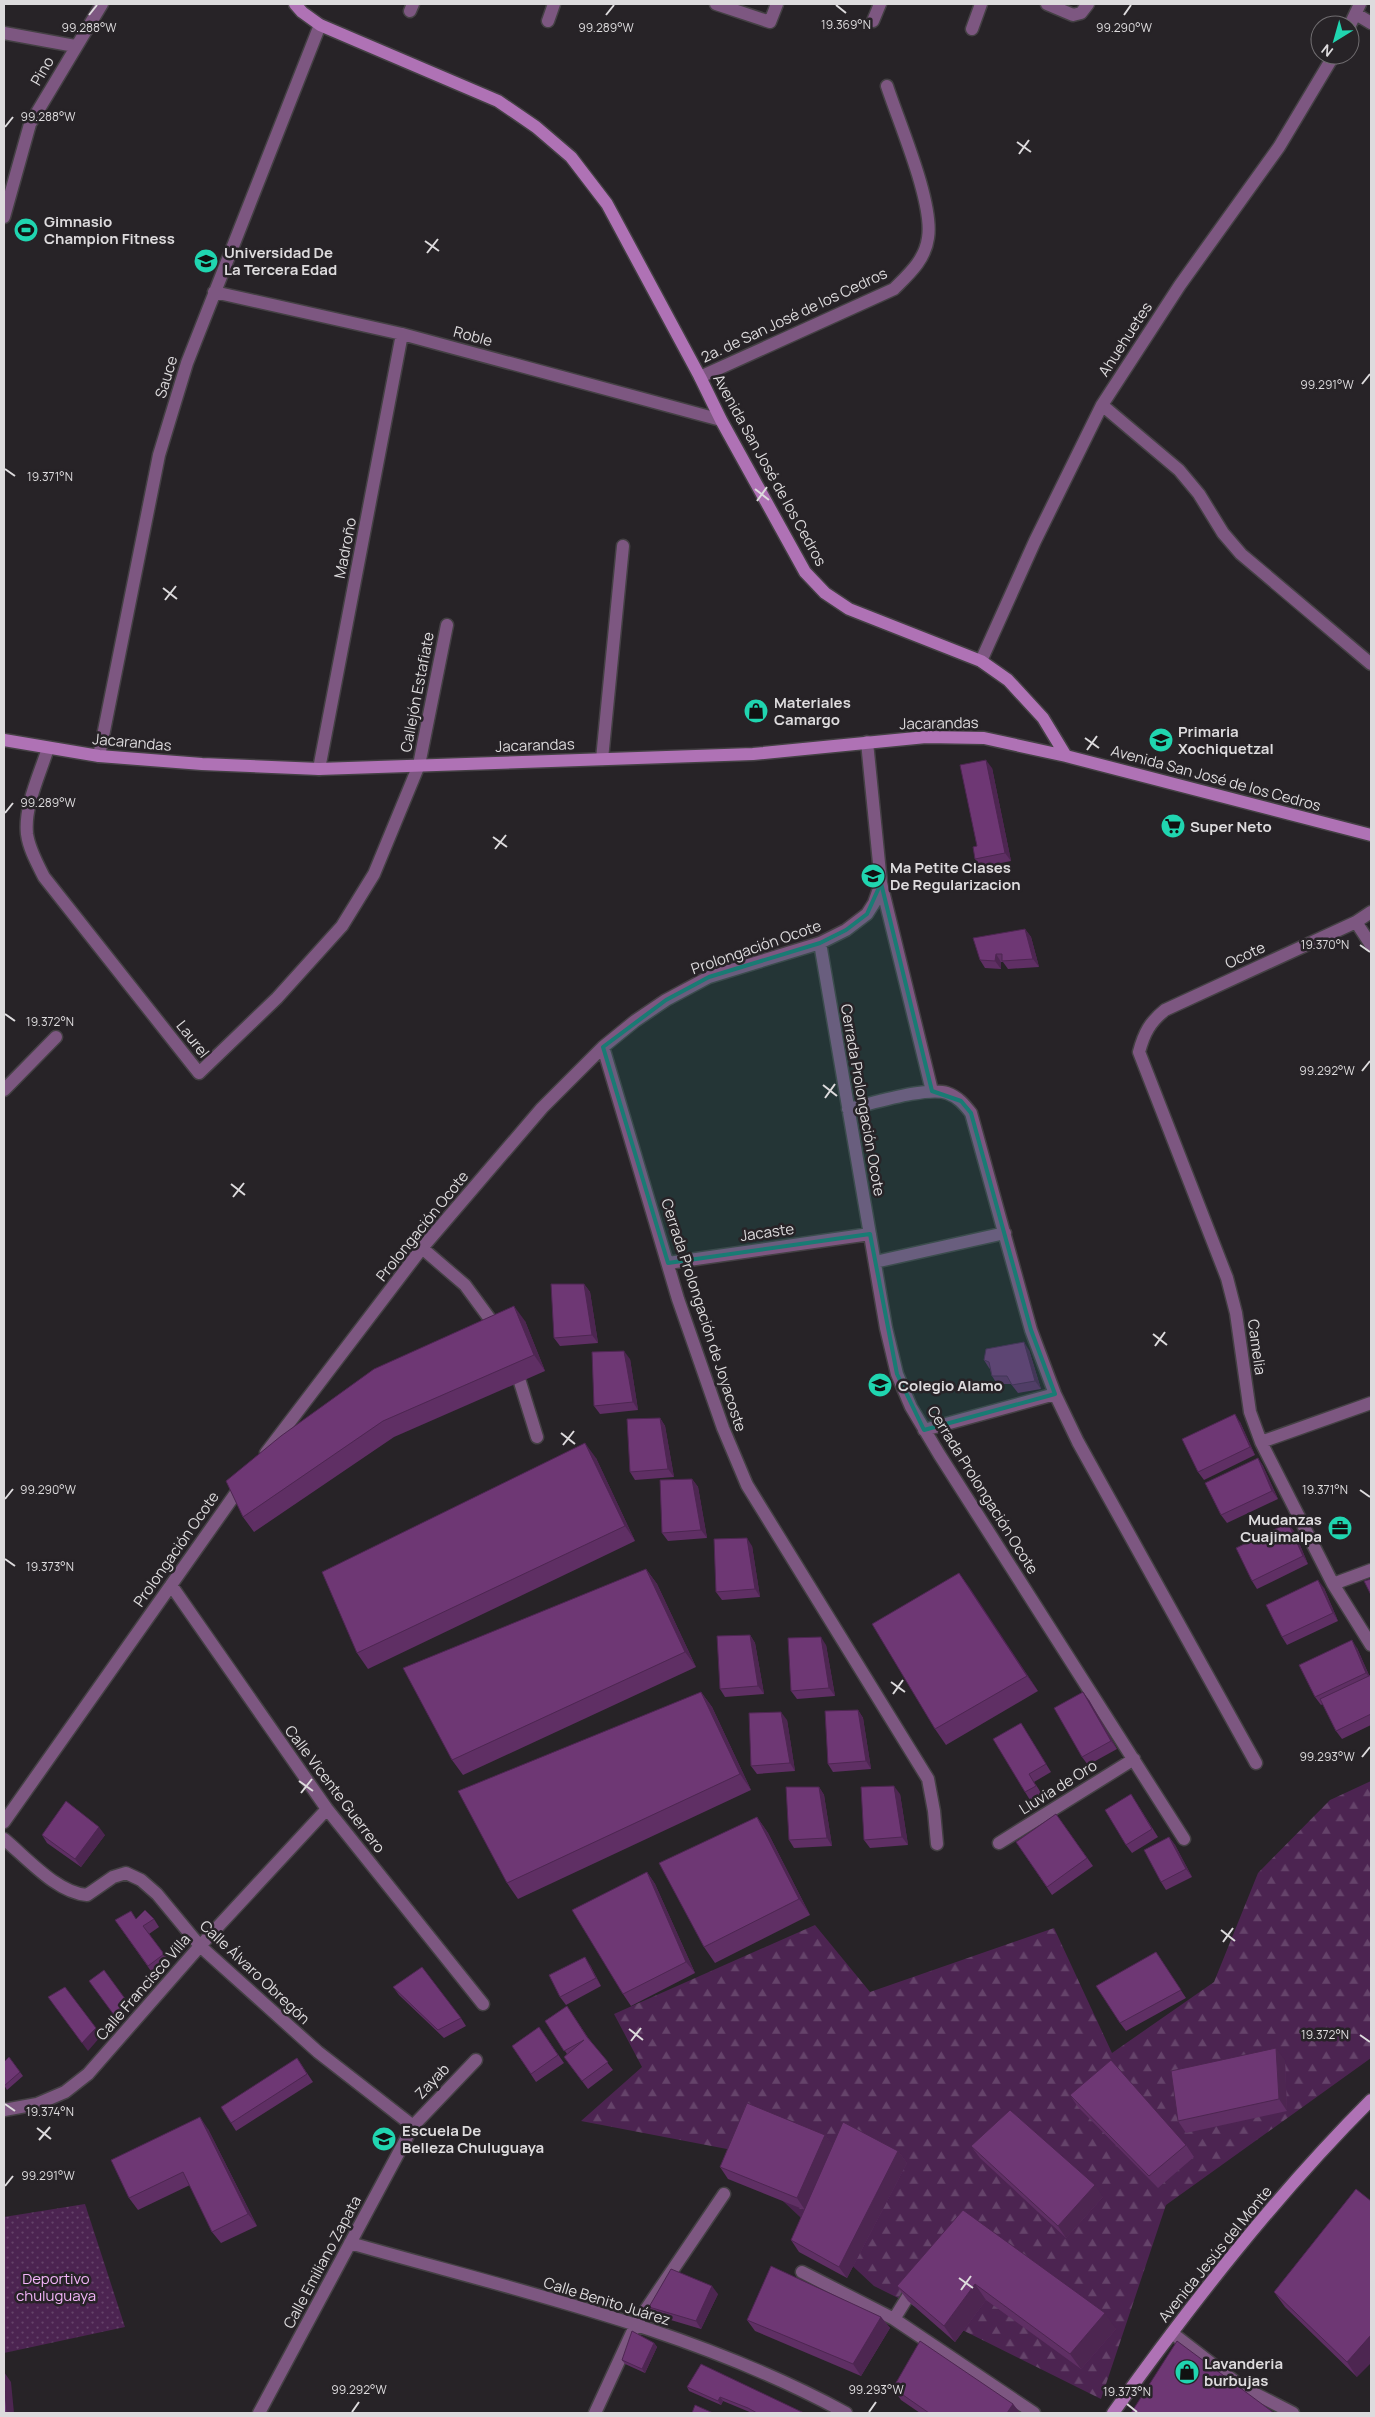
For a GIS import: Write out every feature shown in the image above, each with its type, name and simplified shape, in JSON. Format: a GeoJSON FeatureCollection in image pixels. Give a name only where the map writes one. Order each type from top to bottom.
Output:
{"type":"FeatureCollection","features":[{"type":"Feature","properties":{"kind":"street","name":"Pino"},"geometry":{"type":"LineString","coordinates":[[4,218],[30,124],[75,46],[102,4]]}},
{"type":"Feature","properties":{"kind":"street","name":"Avenida San José de los Cedros"},"geometry":{"type":"LineString","coordinates":[[295,4],[302,12],[320,25],[498,101],[536,127],[571,157],[607,204],[721,420],[805,572],[825,593],[849,609],[981,661],[1008,680],[1043,718],[1066,756],[1371,835]]}},
{"type":"Feature","properties":{"kind":"street"},"geometry":{"type":"LineString","coordinates":[[548,20],[554,4]]}},
{"type":"Feature","properties":{"kind":"street"},"geometry":{"type":"LineString","coordinates":[[716,4],[770,22],[777,4]]}},
{"type":"Feature","properties":{"kind":"street"},"geometry":{"type":"LineString","coordinates":[[873,21],[880,4]]}},
{"type":"Feature","properties":{"kind":"street"},"geometry":{"type":"LineString","coordinates":[[972,30],[981,4]]}},
{"type":"Feature","properties":{"kind":"street"},"geometry":{"type":"LineString","coordinates":[[1047,4],[1073,15],[1081,13],[1088,4]]}},
{"type":"Feature","properties":{"kind":"street"},"geometry":{"type":"LineString","coordinates":[[1355,14],[1371,23]]}},
{"type":"Feature","properties":{"kind":"street","name":"Sauce"},"geometry":{"type":"LineString","coordinates":[[99,756],[159,455],[187,363],[320,25]]}},
{"type":"Feature","properties":{"kind":"street"},"geometry":{"type":"LineString","coordinates":[[4,32],[75,46]]}},
{"type":"Feature","properties":{"kind":"street","name":"Ahuehuetes"},"geometry":{"type":"LineString","coordinates":[[981,661],[1035,541],[1102,405],[1180,285],[1279,147],[1328,65]]}},
{"type":"Feature","properties":{"kind":"street","name":"2a. de San José de los Cedros"},"geometry":{"type":"LineString","coordinates":[[700,377],[894,289],[916,267],[928,239],[927,207],[887,86]]}},
{"type":"Feature","properties":{"kind":"street","name":"Roble"},"geometry":{"type":"LineString","coordinates":[[214,292],[402,334],[721,420]]}},
{"type":"Feature","properties":{"kind":"street","name":"Madroño"},"geometry":{"type":"LineString","coordinates":[[319,768],[402,334]]}},
{"type":"Feature","properties":{"kind":"street"},"geometry":{"type":"LineString","coordinates":[[1102,405],[1179,470],[1200,494],[1223,532],[1241,554],[1371,664]]}},
{"type":"Feature","properties":{"kind":"street"},"geometry":{"type":"LineString","coordinates":[[602,759],[623,546]]}},
{"type":"Feature","properties":{"kind":"street","name":"Callejón Estafiate"},"geometry":{"type":"LineString","coordinates":[[420,765],[447,625]]}},
{"type":"Feature","properties":{"kind":"street","name":"Jacarandas"},"geometry":{"type":"LineString","coordinates":[[4,740],[99,756],[202,764],[319,768],[753,754],[926,736],[984,738],[1066,756]]}},
{"type":"Feature","properties":{"kind":"street","name":"Prolongación Ocote"},"geometry":{"type":"LineString","coordinates":[[4,1822],[252,1470],[422,1248],[542,1108],[603,1047],[635,1021],[666,1000],[709,977],[820,943],[846,930],[867,914],[874,903],[881,883],[867,742]]}},
{"type":"Feature","properties":{"kind":"street","name":"Laurel"},"geometry":{"type":"LineString","coordinates":[[48,748],[28,816],[27,834],[32,852],[44,877],[199,1073],[277,998],[342,926],[374,874],[420,765]]}},
{"type":"Feature","properties":{"kind":"street"},"geometry":{"type":"LineString","coordinates":[[881,883],[932,1091]]}},
{"type":"Feature","properties":{"kind":"street","name":"Ocote"},"geometry":{"type":"LineString","coordinates":[[1142,1040],[1154,1019],[1165,1010],[1356,922],[1371,912]]}},
{"type":"Feature","properties":{"kind":"street"},"geometry":{"type":"LineString","coordinates":[[1356,922],[1371,944]]}},
{"type":"Feature","properties":{"kind":"street","name":"Cerrada Prolongación Ocote"},"geometry":{"type":"LineString","coordinates":[[820,943],[886,1328],[897,1374],[924,1430],[1184,1839]]}},
{"type":"Feature","properties":{"kind":"street"},"geometry":{"type":"LineString","coordinates":[[4,1090],[56,1037]]}},
{"type":"Feature","properties":{"kind":"street","name":"Camelia"},"geometry":{"type":"LineString","coordinates":[[1142,1040],[1140,1052],[1143,1065],[1227,1278],[1236,1313],[1250,1412],[1261,1442],[1333,1584],[1371,1645]]}},
{"type":"Feature","properties":{"kind":"street","name":"Cerrada Prolongación de Joyacoste"},"geometry":{"type":"LineString","coordinates":[[603,1047],[668,1263],[723,1428],[747,1485],[928,1779],[934,1811],[936,1844]]}},
{"type":"Feature","properties":{"kind":"street"},"geometry":{"type":"LineString","coordinates":[[848,1109],[932,1091],[947,1093],[961,1101],[970,1113],[1031,1330],[1055,1394],[1078,1442],[1256,1764]]}},
{"type":"Feature","properties":{"kind":"street"},"geometry":{"type":"LineString","coordinates":[[875,1262],[1005,1233]]}},
{"type":"Feature","properties":{"kind":"street","name":"Jacaste"},"geometry":{"type":"LineString","coordinates":[[668,1263],[870,1234]]}},
{"type":"Feature","properties":{"kind":"street"},"geometry":{"type":"LineString","coordinates":[[422,1248],[465,1286],[500,1332]]}},
{"type":"Feature","properties":{"kind":"street"},"geometry":{"type":"LineString","coordinates":[[520,1382],[537,1437]]}},
{"type":"Feature","properties":{"kind":"street"},"geometry":{"type":"LineString","coordinates":[[924,1430],[1055,1394]]}},
{"type":"Feature","properties":{"kind":"street"},"geometry":{"type":"LineString","coordinates":[[1261,1442],[1371,1403]]}},
{"type":"Feature","properties":{"kind":"street"},"geometry":{"type":"LineString","coordinates":[[1333,1584],[1371,1570]]}},
{"type":"Feature","properties":{"kind":"street","name":"Calle Vicente Guerrero"},"geometry":{"type":"LineString","coordinates":[[171,1585],[327,1809],[483,2004]]}},
{"type":"Feature","properties":{"kind":"street","name":"Lluvia de Oro"},"geometry":{"type":"LineString","coordinates":[[1000,1843],[1134,1759]]}},
{"type":"Feature","properties":{"kind":"street","name":"Calle Francisco Villa"},"geometry":{"type":"LineString","coordinates":[[4,2110],[37,2104],[65,2092],[88,2074],[200,1946],[327,1809]]}},
{"type":"Feature","properties":{"kind":"street","name":"Calle Álvaro Obregón"},"geometry":{"type":"LineString","coordinates":[[4,1839],[62,1888],[74,1894],[87,1896],[113,1877],[126,1874],[141,1880],[157,1894],[200,1946],[318,2052],[413,2126]]}},
{"type":"Feature","properties":{"kind":"street","name":"Zayab"},"geometry":{"type":"LineString","coordinates":[[413,2126],[476,2060]]}},
{"type":"Feature","properties":{"kind":"street","name":"Avenida Jesús del Monte"},"geometry":{"type":"LineString","coordinates":[[1113,2413],[1262,2217],[1371,2100]]}},
{"type":"Feature","properties":{"kind":"street","name":"Calle Emiliano Zapata"},"geometry":{"type":"LineString","coordinates":[[258,2413],[413,2126]]}},
{"type":"Feature","properties":{"kind":"street"},"geometry":{"type":"LineString","coordinates":[[595,2413],[636,2324],[724,2194]]}},
{"type":"Feature","properties":{"kind":"street","name":"Calle Benito Juárez"},"geometry":{"type":"LineString","coordinates":[[350,2243],[636,2324],[796,2386],[846,2413]]}},
{"type":"Feature","properties":{"kind":"street"},"geometry":{"type":"LineString","coordinates":[[894,2319],[924,2271]]}},
{"type":"Feature","properties":{"kind":"street"},"geometry":{"type":"LineString","coordinates":[[802,2272],[894,2319],[1034,2413]]}},
{"type":"Feature","properties":{"kind":"street"},"geometry":{"type":"LineString","coordinates":[[1172,2333],[1242,2387],[1293,2413]]}},
{"type":"Feature","properties":{"kind":"highlighted area"},"geometry":{"type":"Polygon","coordinates":[[[881,883],[932,1091],[961,1101],[971,1113],[1031,1330],[1055,1394],[924,1430],[897,1374],[870,1234],[668,1263],[603,1047],[666,1000],[709,977],[820,943],[846,930],[867,914],[881,883]]]}},
{"type":"Feature","properties":{"kind":"green space"},"geometry":{"type":"Polygon","coordinates":[[[1371,1781],[1371,2058],[1166,2205],[1101,2399],[874,2286],[727,2149],[581,2121],[642,2067],[614,2014],[815,1925],[870,1992],[1054,1928],[1112,2053],[1214,1982],[1258,1873],[1330,1800],[1371,1781]]]}},
{"type":"Feature","properties":{"kind":"green space","name":"Deportivo chuluguaya"},"geometry":{"type":"Polygon","coordinates":[[[85,2204],[125,2327],[4,2353],[4,2217],[85,2204]]]}},
{"type":"Feature","properties":{"kind":"building"},"geometry":{"type":"Polygon","coordinates":[[[986,760],[1005,853],[975,859],[973,847],[977,846],[960,765],[986,760]]]}},
{"type":"Feature","properties":{"kind":"building"},"geometry":{"type":"Polygon","coordinates":[[[1025,929],[1033,959],[1002,961],[1002,954],[996,954],[995,961],[980,960],[973,938],[1025,929]]]}},
{"type":"Feature","properties":{"kind":"building"},"geometry":{"type":"Polygon","coordinates":[[[551,1284],[584,1284],[592,1335],[554,1338],[551,1284]]]}},
{"type":"Feature","properties":{"kind":"building"},"geometry":{"type":"Polygon","coordinates":[[[514,1306],[534,1355],[383,1421],[243,1517],[226,1481],[281,1436],[374,1369],[514,1306]]]}},
{"type":"Feature","properties":{"kind":"building"},"geometry":{"type":"Polygon","coordinates":[[[1024,1342],[1035,1381],[1012,1385],[1007,1376],[992,1376],[989,1362],[984,1360],[986,1349],[1024,1342]]]}},
{"type":"Feature","properties":{"kind":"building"},"geometry":{"type":"Polygon","coordinates":[[[624,1351],[633,1402],[594,1406],[592,1352],[624,1351]]]}},
{"type":"Feature","properties":{"kind":"building"},"geometry":{"type":"Polygon","coordinates":[[[1235,1414],[1250,1447],[1198,1472],[1182,1439],[1235,1414]]]}},
{"type":"Feature","properties":{"kind":"building"},"geometry":{"type":"Polygon","coordinates":[[[660,1418],[668,1469],[630,1472],[627,1419],[660,1418]]]}},
{"type":"Feature","properties":{"kind":"building"},"geometry":{"type":"Polygon","coordinates":[[[585,1443],[625,1526],[357,1653],[322,1572],[585,1443]]]}},
{"type":"Feature","properties":{"kind":"building"},"geometry":{"type":"Polygon","coordinates":[[[1258,1458],[1272,1491],[1221,1515],[1205,1483],[1258,1458]]]}},
{"type":"Feature","properties":{"kind":"building"},"geometry":{"type":"Polygon","coordinates":[[[692,1479],[701,1530],[662,1533],[660,1480],[692,1479]]]}},
{"type":"Feature","properties":{"kind":"building"},"geometry":{"type":"Polygon","coordinates":[[[1288,1523],[1303,1556],[1252,1581],[1236,1548],[1288,1523]]]}},
{"type":"Feature","properties":{"kind":"building"},"geometry":{"type":"Polygon","coordinates":[[[747,1538],[755,1589],[716,1592],[714,1539],[747,1538]]]}},
{"type":"Feature","properties":{"kind":"building"},"geometry":{"type":"Polygon","coordinates":[[[646,1569],[685,1652],[452,1760],[403,1668],[646,1569]]]}},
{"type":"Feature","properties":{"kind":"building"},"geometry":{"type":"Polygon","coordinates":[[[959,1573],[1027,1676],[935,1729],[872,1624],[959,1573]]]}},
{"type":"Feature","properties":{"kind":"building"},"geometry":{"type":"Polygon","coordinates":[[[1371,1579],[1371,1595],[1364,1581],[1371,1579]]]}},
{"type":"Feature","properties":{"kind":"building"},"geometry":{"type":"Polygon","coordinates":[[[1318,1580],[1333,1613],[1282,1637],[1266,1605],[1318,1580]]]}},
{"type":"Feature","properties":{"kind":"building"},"geometry":{"type":"Polygon","coordinates":[[[750,1635],[758,1686],[720,1689],[717,1636],[750,1635]]]}},
{"type":"Feature","properties":{"kind":"building"},"geometry":{"type":"Polygon","coordinates":[[[821,1637],[829,1688],[791,1691],[788,1638],[821,1637]]]}},
{"type":"Feature","properties":{"kind":"building"},"geometry":{"type":"Polygon","coordinates":[[[1352,1640],[1366,1673],[1315,1697],[1299,1665],[1352,1640]]]}},
{"type":"Feature","properties":{"kind":"building"},"geometry":{"type":"Polygon","coordinates":[[[1371,1675],[1371,1714],[1336,1731],[1320,1699],[1371,1675]]]}},
{"type":"Feature","properties":{"kind":"building"},"geometry":{"type":"Polygon","coordinates":[[[701,1692],[740,1774],[507,1883],[458,1791],[701,1692]]]}},
{"type":"Feature","properties":{"kind":"building"},"geometry":{"type":"Polygon","coordinates":[[[1083,1692],[1111,1741],[1082,1757],[1054,1708],[1083,1692]]]}},
{"type":"Feature","properties":{"kind":"building"},"geometry":{"type":"Polygon","coordinates":[[[858,1710],[866,1761],[828,1764],[825,1711],[858,1710]]]}},
{"type":"Feature","properties":{"kind":"building"},"geometry":{"type":"Polygon","coordinates":[[[781,1712],[790,1763],[751,1766],[749,1713],[781,1712]]]}},
{"type":"Feature","properties":{"kind":"building"},"geometry":{"type":"Polygon","coordinates":[[[1021,1723],[1046,1764],[1029,1774],[1036,1786],[1025,1792],[993,1739],[1021,1723]]]}},
{"type":"Feature","properties":{"kind":"building"},"geometry":{"type":"Polygon","coordinates":[[[894,1786],[902,1837],[864,1840],[861,1787],[894,1786]]]}},
{"type":"Feature","properties":{"kind":"building"},"geometry":{"type":"Polygon","coordinates":[[[786,1787],[819,1787],[827,1838],[789,1840],[786,1787]]]}},
{"type":"Feature","properties":{"kind":"building"},"geometry":{"type":"Polygon","coordinates":[[[1131,1794],[1152,1829],[1126,1845],[1105,1810],[1131,1794]]]}},
{"type":"Feature","properties":{"kind":"building"},"geometry":{"type":"Polygon","coordinates":[[[66,1801],[99,1827],[75,1859],[42,1835],[66,1801]]]}},
{"type":"Feature","properties":{"kind":"building"},"geometry":{"type":"Polygon","coordinates":[[[1056,1814],[1087,1858],[1047,1887],[1016,1842],[1056,1814]]]}},
{"type":"Feature","properties":{"kind":"building"},"geometry":{"type":"Polygon","coordinates":[[[757,1817],[799,1899],[704,1947],[659,1863],[757,1817]]]}},
{"type":"Feature","properties":{"kind":"building"},"geometry":{"type":"Polygon","coordinates":[[[1169,1837],[1186,1869],[1161,1882],[1144,1850],[1169,1837]]]}},
{"type":"Feature","properties":{"kind":"building"},"geometry":{"type":"Polygon","coordinates":[[[647,1872],[686,1962],[623,1994],[572,1910],[647,1872]]]}},
{"type":"Feature","properties":{"kind":"building"},"geometry":{"type":"Polygon","coordinates":[[[145,1910],[154,1919],[143,1926],[164,1954],[148,1966],[115,1920],[131,1911],[136,1919],[145,1910]]]}},
{"type":"Feature","properties":{"kind":"building"},"geometry":{"type":"Polygon","coordinates":[[[1156,1952],[1181,1990],[1120,2023],[1096,1986],[1156,1952]]]}},
{"type":"Feature","properties":{"kind":"building"},"geometry":{"type":"Polygon","coordinates":[[[585,1957],[596,1978],[560,1997],[549,1975],[585,1957]]]}},
{"type":"Feature","properties":{"kind":"building"},"geometry":{"type":"Polygon","coordinates":[[[422,1967],[461,2018],[438,2030],[393,1987],[422,1967]]]}},
{"type":"Feature","properties":{"kind":"building"},"geometry":{"type":"Polygon","coordinates":[[[104,1970],[126,2000],[114,2015],[89,1981],[104,1970]]]}},
{"type":"Feature","properties":{"kind":"building"},"geometry":{"type":"Polygon","coordinates":[[[65,1987],[96,2028],[82,2043],[48,1997],[65,1987]]]}},
{"type":"Feature","properties":{"kind":"building"},"geometry":{"type":"Polygon","coordinates":[[[567,2006],[587,2037],[608,2062],[582,2081],[564,2057],[584,2040],[564,2051],[545,2021],[567,2006]]]}},
{"type":"Feature","properties":{"kind":"building"},"geometry":{"type":"Polygon","coordinates":[[[539,2027],[558,2055],[531,2074],[512,2046],[539,2027]]]}},
{"type":"Feature","properties":{"kind":"building"},"geometry":{"type":"Polygon","coordinates":[[[1276,2048],[1279,2099],[1178,2121],[1171,2071],[1276,2048]]]}},
{"type":"Feature","properties":{"kind":"building"},"geometry":{"type":"Polygon","coordinates":[[[9,2057],[20,2072],[4,2086],[4,2062],[9,2057]]]}},
{"type":"Feature","properties":{"kind":"building"},"geometry":{"type":"Polygon","coordinates":[[[297,2058],[307,2074],[231,2123],[221,2107],[297,2058]]]}},
{"type":"Feature","properties":{"kind":"building"},"geometry":{"type":"Polygon","coordinates":[[[1111,2060],[1186,2145],[1149,2176],[1070,2095],[1111,2060]]]}},
{"type":"Feature","properties":{"kind":"building"},"geometry":{"type":"Polygon","coordinates":[[[747,2103],[825,2135],[797,2198],[720,2167],[747,2103]]]}},
{"type":"Feature","properties":{"kind":"building"},"geometry":{"type":"Polygon","coordinates":[[[1010,2110],[1095,2185],[1058,2226],[971,2146],[1010,2110]]]}},
{"type":"Feature","properties":{"kind":"building"},"geometry":{"type":"Polygon","coordinates":[[[200,2117],[248,2214],[212,2232],[183,2172],[129,2198],[111,2160],[200,2117]]]}},
{"type":"Feature","properties":{"kind":"building"},"geometry":{"type":"Polygon","coordinates":[[[843,2122],[898,2151],[839,2267],[791,2240],[843,2122]]]}},
{"type":"Feature","properties":{"kind":"building"},"geometry":{"type":"Polygon","coordinates":[[[1356,2189],[1371,2201],[1371,2335],[1347,2362],[1274,2292],[1356,2189]]]}},
{"type":"Feature","properties":{"kind":"building"},"geometry":{"type":"Polygon","coordinates":[[[963,2210],[1105,2313],[1070,2354],[975,2284],[944,2326],[897,2286],[963,2210]]]}},
{"type":"Feature","properties":{"kind":"building"},"geometry":{"type":"Polygon","coordinates":[[[771,2266],[881,2317],[853,2364],[747,2320],[771,2266]]]}},
{"type":"Feature","properties":{"kind":"building"},"geometry":{"type":"Polygon","coordinates":[[[671,2269],[712,2286],[696,2321],[649,2307],[671,2269]]]}},
{"type":"Feature","properties":{"kind":"building"},"geometry":{"type":"Polygon","coordinates":[[[632,2331],[654,2343],[642,2369],[622,2360],[632,2331]]]}},
{"type":"Feature","properties":{"kind":"building"},"geometry":{"type":"Polygon","coordinates":[[[920,2341],[1013,2404],[1007,2413],[929,2413],[893,2388],[920,2341]]]}},
{"type":"Feature","properties":{"kind":"building"},"geometry":{"type":"Polygon","coordinates":[[[1177,2341],[1274,2413],[1131,2413],[1177,2341]]]}},
{"type":"Feature","properties":{"kind":"building"},"geometry":{"type":"Polygon","coordinates":[[[701,2364],[804,2413],[757,2413],[720,2397],[718,2401],[687,2387],[701,2364]]]}},
{"type":"Feature","properties":{"kind":"building"},"geometry":{"type":"Polygon","coordinates":[[[4,2381],[7,2413],[4,2413],[4,2381]]]}},
{"type":"Feature","properties":{"kind":"building"},"geometry":{"type":"Polygon","coordinates":[[[695,2405],[713,2413],[692,2413],[695,2405]]]}},
{"type":"Feature","properties":{"kind":"place","name":"Gimnasio Champion Fitness"},"geometry":{"type":"Point","coordinates":[26,230]}},
{"type":"Feature","properties":{"kind":"place","name":"Universidad De La Tercera Edad"},"geometry":{"type":"Point","coordinates":[206,261]}},
{"type":"Feature","properties":{"kind":"place","name":"Materiales Camargo"},"geometry":{"type":"Point","coordinates":[756,711]}},
{"type":"Feature","properties":{"kind":"place","name":"Primaria Xochiquetzal"},"geometry":{"type":"Point","coordinates":[1161,740]}},
{"type":"Feature","properties":{"kind":"place","name":"Super Neto"},"geometry":{"type":"Point","coordinates":[1173,826]}},
{"type":"Feature","properties":{"kind":"place","name":"Ma Petite Clases De Regularizacion"},"geometry":{"type":"Point","coordinates":[873,876]}},
{"type":"Feature","properties":{"kind":"place","name":"Colegio Alamo"},"geometry":{"type":"Point","coordinates":[880,1385]}},
{"type":"Feature","properties":{"kind":"place","name":"Mudanzas Cuajimalpa"},"geometry":{"type":"Point","coordinates":[1340,1528]}},
{"type":"Feature","properties":{"kind":"place","name":"Escuela De Belleza Chuluguaya"},"geometry":{"type":"Point","coordinates":[384,2139]}},
{"type":"Feature","properties":{"kind":"place","name":"Lavanderia burbujas"},"geometry":{"type":"Point","coordinates":[1187,2372]}}]}
